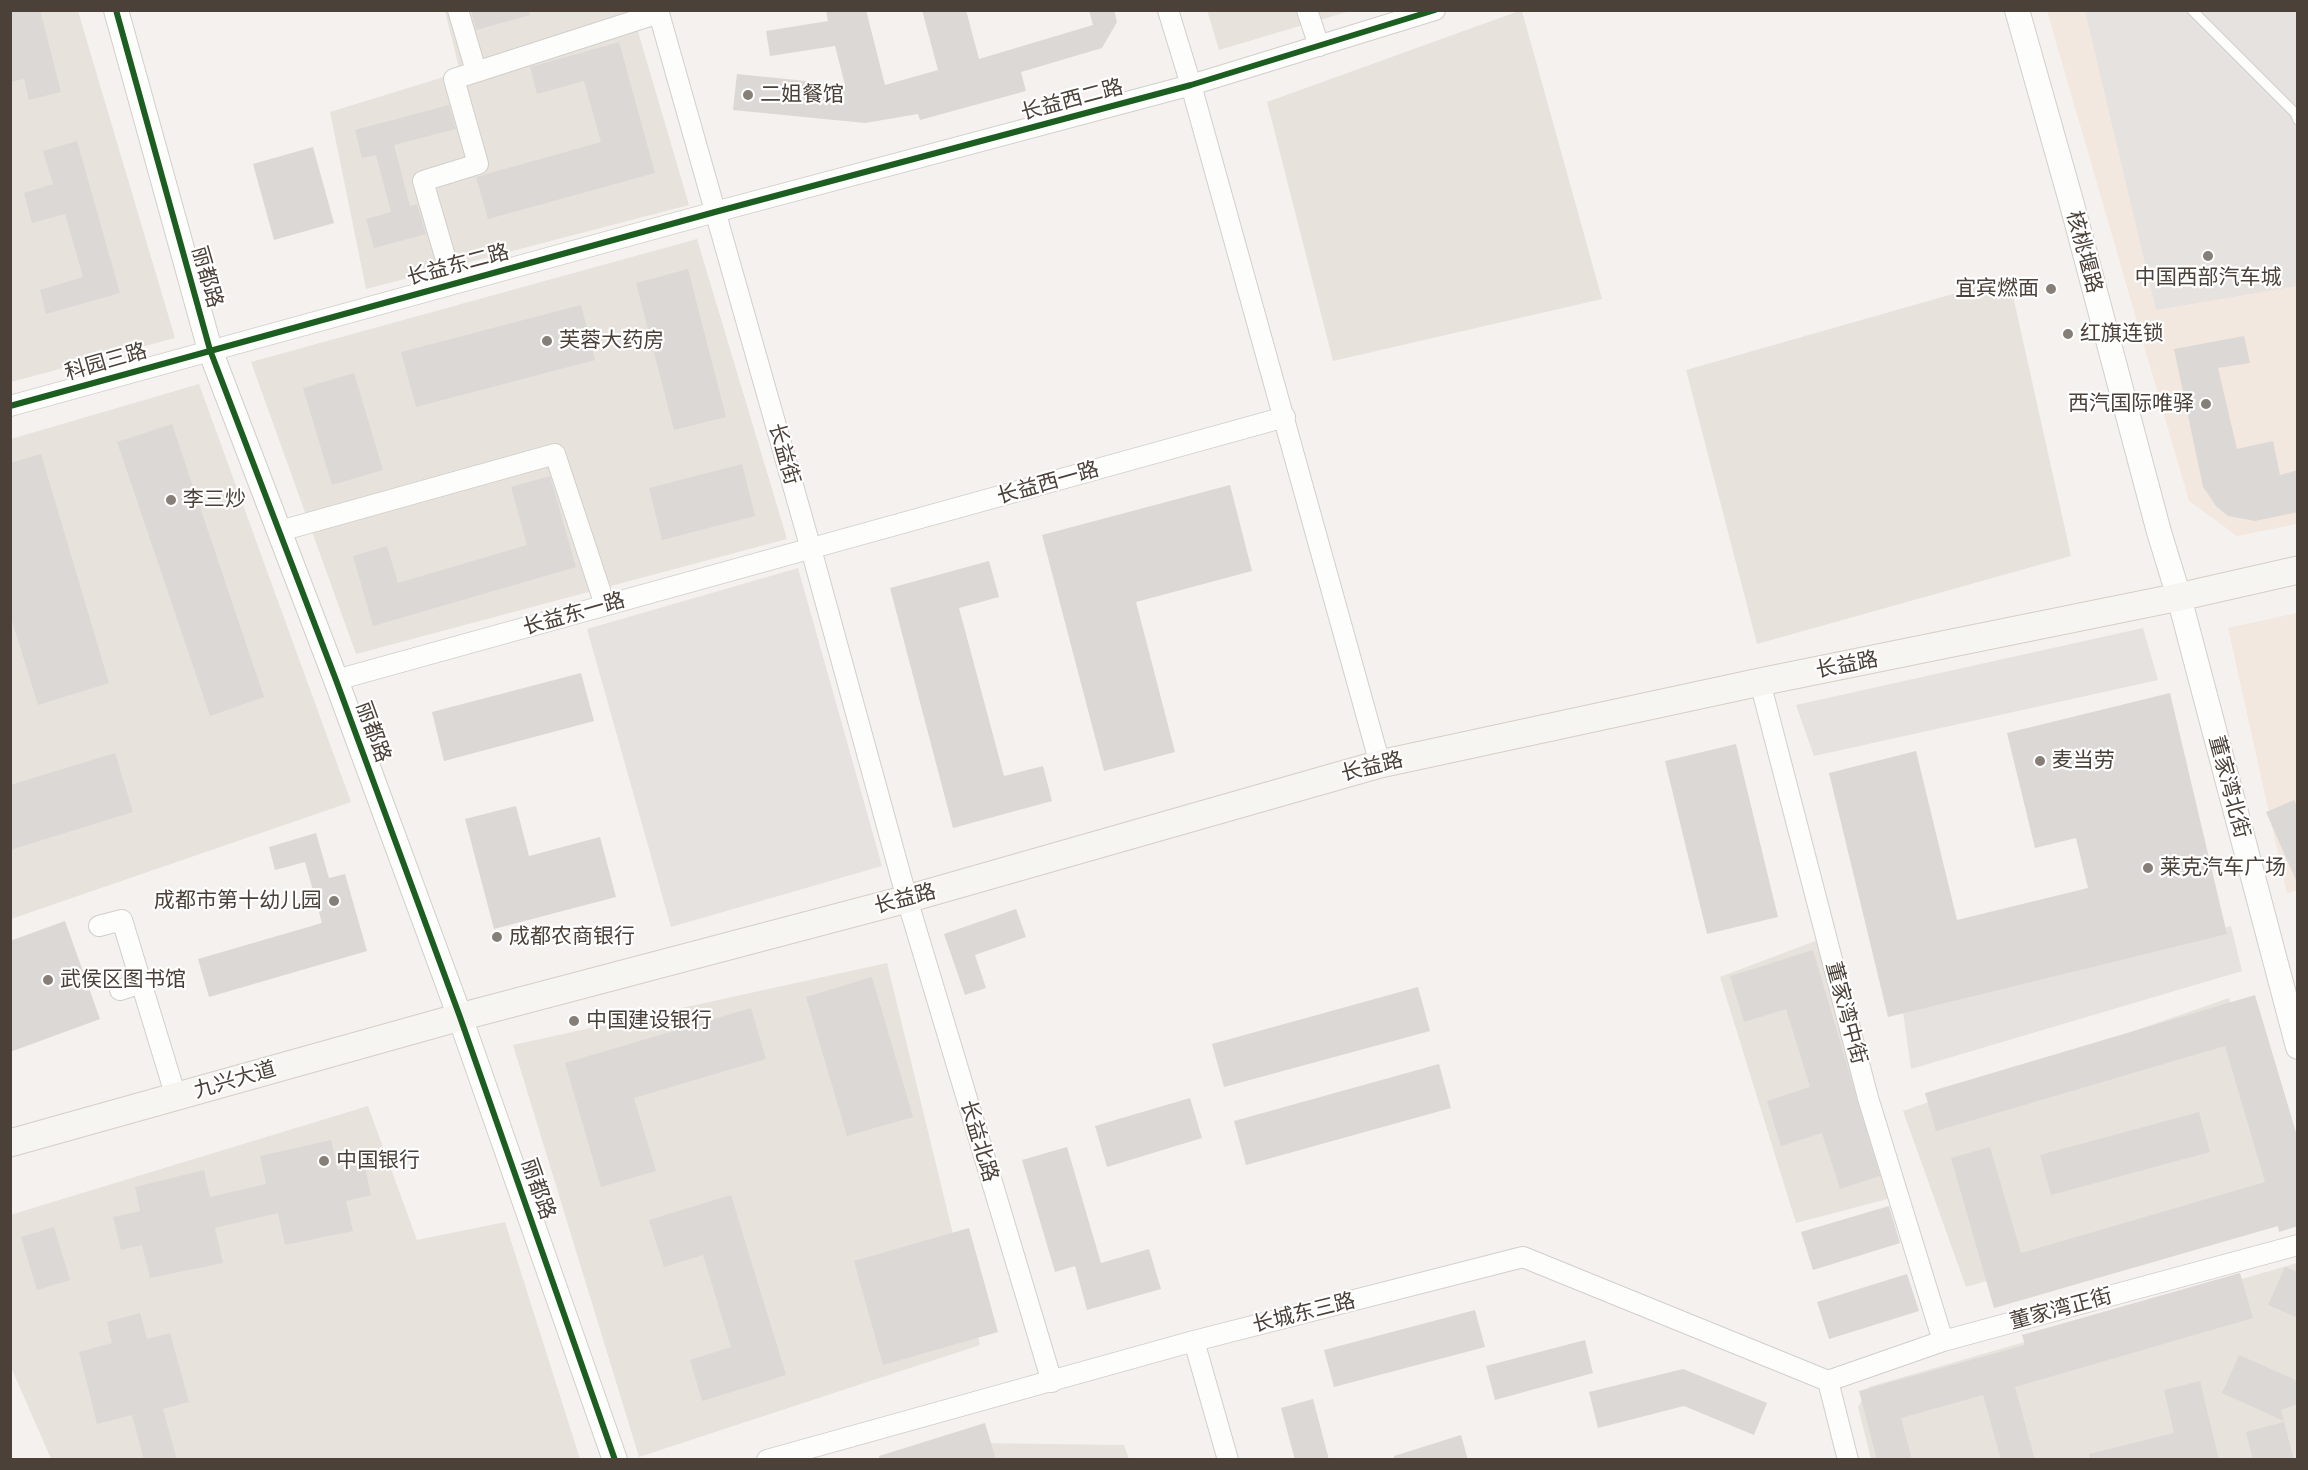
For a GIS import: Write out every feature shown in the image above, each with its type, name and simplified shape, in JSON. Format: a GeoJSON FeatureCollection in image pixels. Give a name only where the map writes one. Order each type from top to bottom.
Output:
{"type":"FeatureCollection","features":[{"type":"Feature","properties":{"kind":"main road","name":"长益路"},"geometry":{"type":"LineString","coordinates":[[460,1017],[907,899],[1380,764],[1760,682],[2179,597],[2298,570]]}},
{"type":"Feature","properties":{"kind":"main road","name":"九兴大道"},"geometry":{"type":"LineString","coordinates":[[10,1143],[460,1017]]}},
{"type":"Feature","properties":{"kind":"street","name":"丽都路"},"geometry":{"type":"LineString","coordinates":[[116,10],[210,350],[336,680],[460,1017],[615,1460]]}},
{"type":"Feature","properties":{"kind":"street"},"geometry":{"type":"LineString","coordinates":[[458,10],[476,71]]}},
{"type":"Feature","properties":{"kind":"street"},"geometry":{"type":"LineString","coordinates":[[1168,10],[1191,85],[1380,764]]}},
{"type":"Feature","properties":{"kind":"street"},"geometry":{"type":"LineString","coordinates":[[1307,10],[1319,46]]}},
{"type":"Feature","properties":{"kind":"street","name":"长益西二路"},"geometry":{"type":"LineString","coordinates":[[715,212],[1191,85],[1435,10]]}},
{"type":"Feature","properties":{"kind":"street","name":"核桃堰路"},"geometry":{"type":"LineString","coordinates":[[2017,10],[2179,597]]}},
{"type":"Feature","properties":{"kind":"street"},"geometry":{"type":"LineString","coordinates":[[453,284],[423,181],[478,164],[454,79],[658,12]]}},
{"type":"Feature","properties":{"kind":"street","name":"长益街"},"geometry":{"type":"LineString","coordinates":[[658,12],[811,549],[907,899]]}},
{"type":"Feature","properties":{"kind":"street","name":"长益东二路"},"geometry":{"type":"LineString","coordinates":[[210,350],[715,212]]}},
{"type":"Feature","properties":{"kind":"street","name":"科园三路"},"geometry":{"type":"LineString","coordinates":[[10,406],[210,350]]}},
{"type":"Feature","properties":{"kind":"street","name":"长益西一路"},"geometry":{"type":"LineString","coordinates":[[811,549],[1284,417]]}},
{"type":"Feature","properties":{"kind":"street"},"geometry":{"type":"LineString","coordinates":[[279,531],[555,454],[605,605]]}},
{"type":"Feature","properties":{"kind":"street","name":"长益东一路"},"geometry":{"type":"LineString","coordinates":[[336,680],[811,549]]}},
{"type":"Feature","properties":{"kind":"street","name":"董家湾北街"},"geometry":{"type":"LineString","coordinates":[[2179,597],[2298,1047]]}},
{"type":"Feature","properties":{"kind":"street","name":"董家湾中街"},"geometry":{"type":"LineString","coordinates":[[1760,682],[1868,1098],[1943,1341]]}},
{"type":"Feature","properties":{"kind":"street","name":"长益北路"},"geometry":{"type":"LineString","coordinates":[[907,899],[1052,1382]]}},
{"type":"Feature","properties":{"kind":"street"},"geometry":{"type":"LineString","coordinates":[[99,926],[122,920],[176,1097]]}},
{"type":"Feature","properties":{"kind":"street"},"geometry":{"type":"LineString","coordinates":[[120,990],[141,983]]}},
{"type":"Feature","properties":{"kind":"street","name":"董家湾正街"},"geometry":{"type":"LineString","coordinates":[[1828,1381],[1943,1341],[2298,1245]]}},
{"type":"Feature","properties":{"kind":"street","name":"长城东三路"},"geometry":{"type":"LineString","coordinates":[[768,1460],[1194,1341],[1523,1257],[1828,1381]]}},
{"type":"Feature","properties":{"kind":"street"},"geometry":{"type":"LineString","coordinates":[[1194,1341],[1228,1460]]}},
{"type":"Feature","properties":{"kind":"street"},"geometry":{"type":"LineString","coordinates":[[1828,1381],[1848,1460]]}},
{"type":"Feature","properties":{"kind":"lane"},"geometry":{"type":"LineString","coordinates":[[2192,10],[2295,113],[2298,120]]}},
{"type":"Feature","properties":{"kind":"shaded area"},"geometry":{"type":"Polygon","coordinates":[[[1207,10],[1350,11],[1219,50],[1207,10]]]}},
{"type":"Feature","properties":{"kind":"shaded area"},"geometry":{"type":"Polygon","coordinates":[[[11,11],[78,11],[175,338],[11,382],[11,11]]]}},
{"type":"Feature","properties":{"kind":"shaded area"},"geometry":{"type":"Polygon","coordinates":[[[445,11],[632,11],[689,205],[366,289],[330,112],[460,72],[445,11]]]}},
{"type":"Feature","properties":{"kind":"shaded area"},"geometry":{"type":"Polygon","coordinates":[[[1522,11],[1602,299],[1333,361],[1267,102],[1522,11]]]}},
{"type":"Feature","properties":{"kind":"shaded area","name":"中国西部汽车城"},"geometry":{"type":"Polygon","coordinates":[[[2047,11],[2297,11],[2297,524],[2237,536],[2189,501],[2047,11]]]}},
{"type":"Feature","properties":{"kind":"shaded area"},"geometry":{"type":"Polygon","coordinates":[[[2085,11],[2297,11],[2297,286],[2156,310],[2085,11]]]}},
{"type":"Feature","properties":{"kind":"shaded area"},"geometry":{"type":"Polygon","coordinates":[[[697,239],[787,539],[356,654],[251,362],[697,239]]]}},
{"type":"Feature","properties":{"kind":"shaded area"},"geometry":{"type":"Polygon","coordinates":[[[2009,278],[2071,556],[1757,644],[1686,370],[2009,278]]]}},
{"type":"Feature","properties":{"kind":"shaded area"},"geometry":{"type":"Polygon","coordinates":[[[199,384],[351,802],[11,919],[11,439],[199,384]]]}},
{"type":"Feature","properties":{"kind":"shaded area"},"geometry":{"type":"Polygon","coordinates":[[[798,568],[882,866],[671,927],[587,629],[798,568]]]}},
{"type":"Feature","properties":{"kind":"shaded area"},"geometry":{"type":"Polygon","coordinates":[[[2297,613],[2298,889],[2287,894],[2228,628],[2297,613]]]}},
{"type":"Feature","properties":{"kind":"shaded area"},"geometry":{"type":"Polygon","coordinates":[[[2143,628],[2158,680],[1814,756],[1796,705],[2143,628]]]}},
{"type":"Feature","properties":{"kind":"shaded area"},"geometry":{"type":"Polygon","coordinates":[[[2231,926],[2242,971],[1911,1069],[1902,1005],[2231,926]]]}},
{"type":"Feature","properties":{"kind":"shaded area"},"geometry":{"type":"Polygon","coordinates":[[[1826,937],[1899,1196],[1796,1223],[1720,977],[1826,937]]]}},
{"type":"Feature","properties":{"kind":"shaded area"},"geometry":{"type":"Polygon","coordinates":[[[887,963],[980,1345],[639,1457],[513,1045],[887,963]]]}},
{"type":"Feature","properties":{"kind":"shaded area"},"geometry":{"type":"Polygon","coordinates":[[[2229,998],[2285,1193],[1966,1287],[1903,1111],[2229,998]]]}},
{"type":"Feature","properties":{"kind":"shaded area"},"geometry":{"type":"Polygon","coordinates":[[[368,1106],[417,1240],[505,1222],[580,1459],[51,1459],[11,1367],[10,1215],[368,1106]]]}},
{"type":"Feature","properties":{"kind":"shaded area"},"geometry":{"type":"Polygon","coordinates":[[[2297,1263],[2297,1459],[1871,1459],[1858,1407],[1869,1387],[2297,1263]]]}},
{"type":"Feature","properties":{"kind":"shaded area"},"geometry":{"type":"Polygon","coordinates":[[[976,1443],[1124,1445],[1129,1459],[919,1460],[976,1443]]]}},
{"type":"Feature","properties":{"kind":"building"},"geometry":{"type":"Polygon","coordinates":[[[10,10],[40,10],[61,92],[29,100],[24,79],[10,82],[10,10]]]}},
{"type":"Feature","properties":{"kind":"building"},"geometry":{"type":"Polygon","coordinates":[[[471,10],[529,10],[530,15],[476,30],[471,10]]]}},
{"type":"Feature","properties":{"kind":"building"},"geometry":{"type":"Polygon","coordinates":[[[826,10],[866,10],[885,85],[938,70],[922,10],[966,10],[979,59],[1093,25],[1089,10],[1114,10],[1117,22],[1102,48],[1021,72],[1026,91],[920,120],[918,114],[865,123],[733,110],[737,74],[845,85],[835,46],[770,56],[766,31],[828,21],[826,10]]]}},
{"type":"Feature","properties":{"kind":"building"},"geometry":{"type":"Polygon","coordinates":[[[619,42],[655,173],[488,219],[476,177],[601,142],[584,81],[537,94],[530,67],[619,42]]]}},
{"type":"Feature","properties":{"kind":"building"},"geometry":{"type":"Polygon","coordinates":[[[449,105],[456,129],[394,145],[410,206],[417,204],[426,234],[374,248],[366,219],[391,212],[376,155],[362,158],[355,130],[449,105]]]}},
{"type":"Feature","properties":{"kind":"building"},"geometry":{"type":"Polygon","coordinates":[[[77,141],[120,293],[46,314],[40,290],[83,277],[65,214],[32,223],[24,193],[53,184],[43,151],[77,141]]]}},
{"type":"Feature","properties":{"kind":"building"},"geometry":{"type":"Polygon","coordinates":[[[313,147],[334,223],[274,240],[253,164],[313,147]]]}},
{"type":"Feature","properties":{"kind":"building"},"geometry":{"type":"Polygon","coordinates":[[[688,269],[726,417],[674,430],[636,283],[688,269]]]}},
{"type":"Feature","properties":{"kind":"building"},"geometry":{"type":"Polygon","coordinates":[[[581,305],[595,360],[416,407],[401,352],[581,305]]]}},
{"type":"Feature","properties":{"kind":"building","name":"西汽国际唯驿"},"geometry":{"type":"Polygon","coordinates":[[[2244,336],[2250,363],[2218,368],[2237,449],[2273,441],[2280,475],[2298,470],[2298,512],[2255,521],[2228,516],[2216,506],[2203,487],[2174,349],[2244,336]]]}},
{"type":"Feature","properties":{"kind":"building"},"geometry":{"type":"Polygon","coordinates":[[[354,373],[383,470],[332,485],[303,388],[354,373]]]}},
{"type":"Feature","properties":{"kind":"building"},"geometry":{"type":"Polygon","coordinates":[[[172,424],[264,697],[210,716],[117,442],[172,424]]]}},
{"type":"Feature","properties":{"kind":"building"},"geometry":{"type":"Polygon","coordinates":[[[41,454],[109,683],[38,705],[10,614],[10,463],[41,454]]]}},
{"type":"Feature","properties":{"kind":"building"},"geometry":{"type":"Polygon","coordinates":[[[742,464],[755,516],[662,540],[649,488],[742,464]]]}},
{"type":"Feature","properties":{"kind":"building"},"geometry":{"type":"Polygon","coordinates":[[[550,476],[576,567],[373,626],[353,556],[387,546],[398,583],[527,545],[511,487],[550,476]]]}},
{"type":"Feature","properties":{"kind":"building"},"geometry":{"type":"Polygon","coordinates":[[[1230,485],[1252,571],[1136,602],[1175,752],[1104,771],[1042,535],[1230,485]]]}},
{"type":"Feature","properties":{"kind":"building"},"geometry":{"type":"Polygon","coordinates":[[[989,561],[999,597],[959,608],[1004,776],[1043,766],[1052,801],[953,828],[890,588],[989,561]]]}},
{"type":"Feature","properties":{"kind":"building"},"geometry":{"type":"Polygon","coordinates":[[[581,673],[594,721],[444,761],[432,712],[581,673]]]}},
{"type":"Feature","properties":{"kind":"building","name":"莱克汽车广场"},"geometry":{"type":"Polygon","coordinates":[[[2170,693],[2227,934],[1888,1017],[1829,773],[1916,751],[1957,920],[2088,888],[2076,838],[2035,848],[2007,733],[2170,693]]]}},
{"type":"Feature","properties":{"kind":"building"},"geometry":{"type":"Polygon","coordinates":[[[1736,744],[1778,917],[1707,934],[1665,761],[1736,744]]]}},
{"type":"Feature","properties":{"kind":"building"},"geometry":{"type":"Polygon","coordinates":[[[115,753],[133,812],[10,850],[10,785],[115,753]]]}},
{"type":"Feature","properties":{"kind":"building"},"geometry":{"type":"Polygon","coordinates":[[[2294,800],[2298,808],[2298,885],[2266,812],[2294,800]]]}},
{"type":"Feature","properties":{"kind":"building"},"geometry":{"type":"Polygon","coordinates":[[[516,806],[529,856],[600,837],[616,897],[494,929],[465,819],[516,806]]]}},
{"type":"Feature","properties":{"kind":"building","name":"成都市第十幼儿园"},"geometry":{"type":"Polygon","coordinates":[[[316,833],[329,878],[345,874],[367,951],[209,997],[198,959],[322,923],[305,862],[275,870],[269,847],[316,833]]]}},
{"type":"Feature","properties":{"kind":"building"},"geometry":{"type":"Polygon","coordinates":[[[1016,909],[1026,937],[975,955],[986,988],[965,995],[944,934],[1016,909]]]}},
{"type":"Feature","properties":{"kind":"building","name":"武侯区图书馆"},"geometry":{"type":"Polygon","coordinates":[[[65,921],[100,1019],[10,1052],[10,941],[65,921]]]}},
{"type":"Feature","properties":{"kind":"building"},"geometry":{"type":"Polygon","coordinates":[[[1813,950],[1880,1176],[1840,1189],[1822,1133],[1781,1146],[1767,1101],[1810,1087],[1786,1009],[1744,1022],[1730,976],[1813,950]]]}},
{"type":"Feature","properties":{"kind":"building"},"geometry":{"type":"Polygon","coordinates":[[[872,977],[913,1117],[847,1136],[806,997],[872,977]]]}},
{"type":"Feature","properties":{"kind":"building"},"geometry":{"type":"Polygon","coordinates":[[[1418,987],[1430,1031],[1224,1087],[1212,1044],[1418,987]]]}},
{"type":"Feature","properties":{"kind":"building"},"geometry":{"type":"Polygon","coordinates":[[[2255,995],[2298,1139],[2298,1226],[2279,1232],[2278,1226],[1994,1308],[1951,1158],[1990,1147],[2021,1253],[2265,1182],[2225,1046],[1936,1131],[1925,1093],[2255,995]]]}},
{"type":"Feature","properties":{"kind":"building"},"geometry":{"type":"Polygon","coordinates":[[[751,1008],[766,1059],[634,1098],[656,1171],[601,1187],[565,1063],[751,1008]]]}},
{"type":"Feature","properties":{"kind":"building"},"geometry":{"type":"Polygon","coordinates":[[[1439,1064],[1451,1108],[1246,1165],[1234,1121],[1439,1064]]]}},
{"type":"Feature","properties":{"kind":"building"},"geometry":{"type":"Polygon","coordinates":[[[1190,1098],[1202,1138],[1107,1167],[1095,1126],[1190,1098]]]}},
{"type":"Feature","properties":{"kind":"building"},"geometry":{"type":"Polygon","coordinates":[[[2199,1112],[2210,1152],[2051,1195],[2040,1155],[2199,1112]]]}},
{"type":"Feature","properties":{"kind":"building"},"geometry":{"type":"Polygon","coordinates":[[[331,1140],[338,1170],[364,1163],[371,1195],[346,1201],[353,1231],[285,1245],[278,1213],[215,1228],[223,1263],[150,1278],[142,1245],[121,1250],[113,1217],[140,1211],[135,1187],[204,1170],[210,1197],[266,1184],[260,1156],[331,1140]]]}},
{"type":"Feature","properties":{"kind":"building"},"geometry":{"type":"Polygon","coordinates":[[[1067,1147],[1101,1263],[1149,1249],[1161,1289],[1087,1310],[1075,1266],[1055,1272],[1022,1160],[1067,1147]]]}},
{"type":"Feature","properties":{"kind":"building"},"geometry":{"type":"Polygon","coordinates":[[[731,1195],[786,1375],[702,1401],[690,1360],[731,1347],[703,1255],[664,1267],[649,1220],[731,1195]]]}},
{"type":"Feature","properties":{"kind":"building"},"geometry":{"type":"Polygon","coordinates":[[[1889,1206],[1900,1243],[1813,1270],[1801,1232],[1889,1206]]]}},
{"type":"Feature","properties":{"kind":"building"},"geometry":{"type":"Polygon","coordinates":[[[54,1227],[70,1280],[37,1290],[21,1237],[54,1227]]]}},
{"type":"Feature","properties":{"kind":"building"},"geometry":{"type":"Polygon","coordinates":[[[969,1228],[998,1332],[883,1365],[854,1261],[969,1228]]]}},
{"type":"Feature","properties":{"kind":"building"},"geometry":{"type":"Polygon","coordinates":[[[2285,1267],[2298,1272],[2298,1318],[2268,1305],[2285,1267]]]}},
{"type":"Feature","properties":{"kind":"building"},"geometry":{"type":"Polygon","coordinates":[[[2240,1273],[2253,1318],[2015,1387],[2035,1460],[2001,1460],[1983,1395],[1901,1418],[1912,1460],[1877,1460],[1859,1391],[2025,1345],[2022,1335],[2240,1273]]]}},
{"type":"Feature","properties":{"kind":"building"},"geometry":{"type":"Polygon","coordinates":[[[1907,1274],[1919,1311],[1829,1339],[1817,1302],[1907,1274]]]}},
{"type":"Feature","properties":{"kind":"building"},"geometry":{"type":"Polygon","coordinates":[[[1475,1310],[1485,1347],[1334,1387],[1324,1350],[1475,1310]]]}},
{"type":"Feature","properties":{"kind":"building"},"geometry":{"type":"Polygon","coordinates":[[[140,1313],[147,1339],[170,1333],[189,1402],[163,1409],[177,1460],[144,1460],[132,1415],[97,1424],[79,1352],[112,1343],[107,1322],[140,1313]]]}},
{"type":"Feature","properties":{"kind":"building"},"geometry":{"type":"Polygon","coordinates":[[[1585,1340],[1593,1373],[1495,1400],[1486,1366],[1585,1340]]]}},
{"type":"Feature","properties":{"kind":"building"},"geometry":{"type":"Polygon","coordinates":[[[2239,1355],[2298,1381],[2298,1404],[2281,1410],[2284,1421],[2222,1393],[2239,1355]]]}},
{"type":"Feature","properties":{"kind":"building"},"geometry":{"type":"Polygon","coordinates":[[[1683,1369],[1767,1403],[1754,1435],[1684,1406],[1598,1428],[1589,1392],[1683,1369]]]}},
{"type":"Feature","properties":{"kind":"building"},"geometry":{"type":"Polygon","coordinates":[[[2200,1381],[2219,1460],[2089,1460],[2089,1454],[2174,1433],[2164,1390],[2200,1381]]]}},
{"type":"Feature","properties":{"kind":"building"},"geometry":{"type":"Polygon","coordinates":[[[1313,1399],[1329,1460],[1295,1460],[1281,1408],[1313,1399]]]}},
{"type":"Feature","properties":{"kind":"building"},"geometry":{"type":"Polygon","coordinates":[[[2284,1422],[2294,1460],[2253,1460],[2246,1432],[2284,1422]]]}},
{"type":"Feature","properties":{"kind":"building"},"geometry":{"type":"Polygon","coordinates":[[[985,1423],[996,1460],[880,1460],[879,1456],[985,1423]]]}},
{"type":"Feature","properties":{"kind":"building"},"geometry":{"type":"Polygon","coordinates":[[[1461,1435],[1468,1460],[1394,1460],[1394,1456],[1461,1435]]]}},
{"type":"Feature","properties":{"kind":"cycle path"},"geometry":{"type":"LineString","coordinates":[[116,10],[210,350],[336,680],[460,1017],[615,1460]]}},
{"type":"Feature","properties":{"kind":"cycle path"},"geometry":{"type":"LineString","coordinates":[[10,406],[715,212],[1191,85],[1435,10]]}},
{"type":"Feature","properties":{"kind":"place","name":"二姐餐馆"},"geometry":{"type":"Point","coordinates":[748,95]}},
{"type":"Feature","properties":{"kind":"place","name":"中国西部汽车城"},"geometry":{"type":"Point","coordinates":[2208,256]}},
{"type":"Feature","properties":{"kind":"place","name":"宜宾燃面"},"geometry":{"type":"Point","coordinates":[2051,289]}},
{"type":"Feature","properties":{"kind":"place","name":"红旗连锁"},"geometry":{"type":"Point","coordinates":[2068,334]}},
{"type":"Feature","properties":{"kind":"place","name":"芙蓉大药房"},"geometry":{"type":"Point","coordinates":[547,341]}},
{"type":"Feature","properties":{"kind":"place","name":"西汽国际唯驿"},"geometry":{"type":"Point","coordinates":[2206,404]}},
{"type":"Feature","properties":{"kind":"place","name":"李三炒"},"geometry":{"type":"Point","coordinates":[171,500]}},
{"type":"Feature","properties":{"kind":"place","name":"麦当劳"},"geometry":{"type":"Point","coordinates":[2040,761]}},
{"type":"Feature","properties":{"kind":"place","name":"莱克汽车广场"},"geometry":{"type":"Point","coordinates":[2148,868]}},
{"type":"Feature","properties":{"kind":"place","name":"成都市第十幼儿园"},"geometry":{"type":"Point","coordinates":[334,901]}},
{"type":"Feature","properties":{"kind":"place","name":"成都农商银行"},"geometry":{"type":"Point","coordinates":[497,937]}},
{"type":"Feature","properties":{"kind":"place","name":"武侯区图书馆"},"geometry":{"type":"Point","coordinates":[48,980]}},
{"type":"Feature","properties":{"kind":"place","name":"中国建设银行"},"geometry":{"type":"Point","coordinates":[574,1021]}},
{"type":"Feature","properties":{"kind":"place","name":"中国银行"},"geometry":{"type":"Point","coordinates":[324,1161]}}]}
